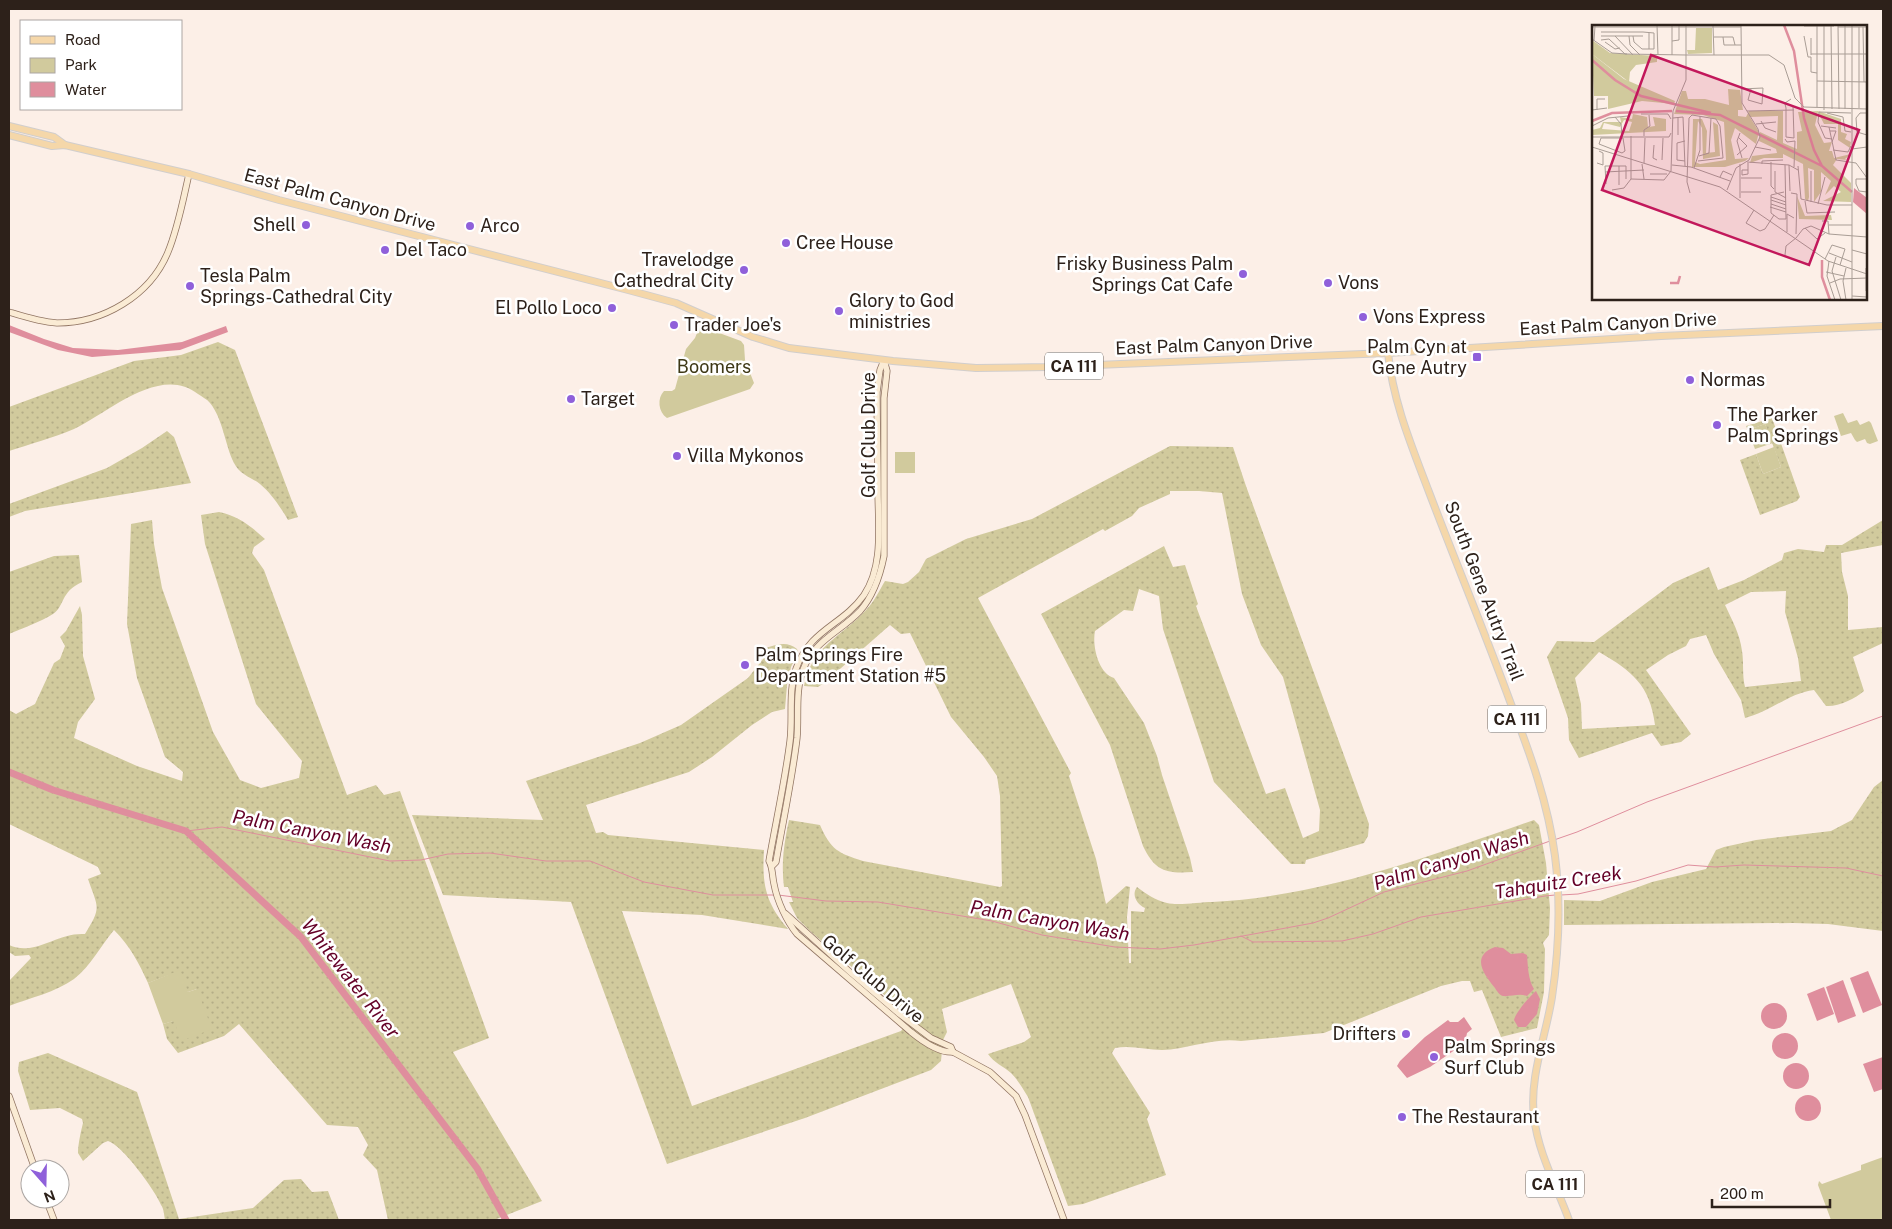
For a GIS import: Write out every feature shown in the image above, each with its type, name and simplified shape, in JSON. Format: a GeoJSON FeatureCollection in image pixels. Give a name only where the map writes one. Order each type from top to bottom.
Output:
{"type":"FeatureCollection","features":[{"type":"Feature","properties":{"kind":"main road","name":"East Palm Canyon Drive"},"geometry":{"type":"LineString","coordinates":[[9,126],[54,137],[65,145]]}},
{"type":"Feature","properties":{"kind":"main road","name":"East Palm Canyon Drive"},"geometry":{"type":"LineString","coordinates":[[9,135],[52,146],[65,145],[189,174],[279,200],[676,303],[753,337],[789,348],[884,360],[944,366],[1007,368],[1388,353],[1705,334],[1883,326]]}},
{"type":"Feature","properties":{"kind":"main road","name":"South Gene Autry Trail"},"geometry":{"type":"LineString","coordinates":[[1388,353],[1390,378],[1400,412],[1533,763],[1548,817],[1555,857],[1559,926],[1552,997],[1535,1080],[1534,1116],[1541,1147],[1569,1220]]}},
{"type":"Feature","properties":{"kind":"street"},"geometry":{"type":"LineString","coordinates":[[9,312],[41,321],[72,322],[102,315],[126,303],[148,283],[168,254],[189,174]]}},
{"type":"Feature","properties":{"kind":"street","name":"Golf Club Drive"},"geometry":{"type":"LineString","coordinates":[[884,360],[887,372],[884,398],[884,556],[881,573],[870,596],[860,610],[819,644],[803,670],[799,688],[794,755],[776,862],[772,866],[774,885],[786,914],[851,973],[931,1038],[950,1047],[953,1052],[1001,1080],[1016,1096],[1021,1104],[1064,1220]]}},
{"type":"Feature","properties":{"kind":"street"},"geometry":{"type":"LineString","coordinates":[[9,1096],[31,1159]]}},
{"type":"Feature","properties":{"kind":"green space","name":"Boomers"},"geometry":{"type":"Polygon","coordinates":[[[705,325],[741,341],[744,345],[745,360],[754,383],[750,389],[667,418],[660,409],[660,397],[664,391],[675,389],[686,349],[695,338],[699,328],[705,325]]]}},
{"type":"Feature","properties":{"kind":"green space"},"geometry":{"type":"Polygon","coordinates":[[[218,342],[235,350],[298,517],[288,520],[276,501],[264,488],[236,467],[214,409],[206,399],[183,386],[167,385],[134,394],[74,429],[9,451],[9,407],[134,361],[181,355],[218,342]]]}},
{"type":"Feature","properties":{"kind":"green space"},"geometry":{"type":"Polygon","coordinates":[[[1843,413],[1848,423],[1857,420],[1860,425],[1869,421],[1878,441],[1870,444],[1865,439],[1857,442],[1851,433],[1841,436],[1834,416],[1843,413]]]}},
{"type":"Feature","properties":{"kind":"green space"},"geometry":{"type":"Polygon","coordinates":[[[1772,418],[1800,497],[1797,501],[1760,515],[1740,460],[1756,454],[1763,474],[1781,467],[1765,424],[1748,430],[1746,426],[1772,418]]]}},
{"type":"Feature","properties":{"kind":"green space"},"geometry":{"type":"Polygon","coordinates":[[[1765,424],[1773,443],[1755,449],[1748,430],[1765,424]]]}},
{"type":"Feature","properties":{"kind":"green space"},"geometry":{"type":"Polygon","coordinates":[[[167,431],[174,437],[191,483],[25,511],[9,517],[9,504],[107,468],[167,431]]]}},
{"type":"Feature","properties":{"kind":"green space"},"geometry":{"type":"Polygon","coordinates":[[[1170,446],[1233,447],[1369,824],[1368,836],[1364,843],[1306,860],[1305,864],[1291,864],[1214,782],[1163,629],[1159,596],[1139,589],[1133,611],[1124,610],[1095,631],[1095,651],[1104,671],[1114,678],[1144,723],[1157,756],[1193,872],[1175,872],[1162,869],[1152,861],[1143,846],[1110,745],[1041,614],[1164,546],[1173,567],[1185,565],[1198,604],[1196,606],[1266,794],[1285,788],[1303,838],[1319,831],[1320,810],[1283,677],[1261,645],[1242,594],[1222,493],[1170,491],[1170,494],[1139,508],[1132,516],[1105,531],[1103,529],[978,598],[1071,773],[1069,776],[1096,859],[1106,904],[1126,886],[1130,887],[1127,917],[1129,963],[1131,963],[1131,911],[1144,912],[1145,908],[1136,899],[1135,890],[1137,887],[1159,900],[1177,904],[1254,898],[1295,892],[1336,883],[1416,860],[1534,820],[1539,825],[1546,863],[1550,908],[1549,935],[1543,943],[1545,949],[1544,992],[1537,1028],[1501,1037],[1482,990],[1474,992],[1470,981],[1462,981],[1441,986],[1324,1033],[1211,1042],[1162,1050],[1127,1047],[1115,1048],[1112,1053],[1150,1113],[1147,1119],[1166,1175],[1083,1204],[1068,1206],[1028,1097],[1014,1076],[988,1054],[1024,1042],[1031,1037],[1011,984],[942,1009],[947,1032],[943,1040],[941,1061],[931,1070],[805,1118],[667,1164],[571,902],[443,895],[412,815],[543,820],[526,781],[640,743],[681,725],[748,678],[767,654],[766,648],[782,644],[794,646],[798,652],[791,667],[785,709],[772,712],[752,725],[712,757],[689,772],[586,805],[596,833],[603,832],[608,835],[764,850],[764,873],[767,892],[774,910],[788,929],[702,915],[622,911],[692,1106],[901,1031],[911,1018],[797,918],[789,902],[793,902],[788,887],[784,887],[783,878],[789,820],[820,825],[832,845],[847,856],[863,861],[1000,887],[1002,886],[1000,796],[997,776],[951,717],[910,633],[901,634],[890,625],[818,687],[804,686],[808,672],[821,651],[869,607],[885,581],[903,584],[908,582],[919,572],[926,559],[966,539],[1032,519],[1170,446]]]}},
{"type":"Feature","properties":{"kind":"green space"},"geometry":{"type":"Polygon","coordinates":[[[1774,447],[1781,467],[1763,474],[1756,454],[1774,447]]]}},
{"type":"Feature","properties":{"kind":"green space"},"geometry":{"type":"Polygon","coordinates":[[[895,452],[915,452],[915,473],[895,473],[895,452]]]}},
{"type":"Feature","properties":{"kind":"green space"},"geometry":{"type":"Polygon","coordinates":[[[219,512],[244,522],[265,539],[254,547],[252,553],[264,570],[347,795],[376,785],[384,795],[400,791],[489,1038],[453,1052],[542,1201],[494,1220],[388,1220],[377,1170],[363,1155],[368,1145],[358,1127],[327,1125],[239,1024],[224,1036],[178,1053],[167,1039],[163,1024],[173,1021],[197,989],[188,992],[169,975],[148,983],[134,955],[114,930],[91,962],[74,979],[51,991],[9,1006],[9,981],[31,958],[29,955],[15,956],[9,952],[9,945],[28,948],[75,934],[85,934],[94,918],[97,907],[88,879],[101,874],[98,867],[9,824],[9,710],[16,714],[35,704],[54,663],[60,659],[65,646],[60,637],[66,631],[80,606],[83,656],[95,699],[78,722],[74,738],[137,766],[182,781],[183,772],[165,757],[137,678],[127,624],[131,524],[152,520],[154,544],[162,588],[213,732],[240,780],[261,788],[299,778],[302,761],[256,704],[205,544],[201,515],[219,512]]]}},
{"type":"Feature","properties":{"kind":"green space"},"geometry":{"type":"Polygon","coordinates":[[[1883,520],[1883,545],[1841,553],[1842,572],[1848,596],[1848,630],[1883,627],[1883,643],[1853,657],[1864,691],[1846,702],[1831,706],[1826,706],[1814,690],[1805,692],[1763,712],[1745,718],[1741,700],[1714,654],[1706,635],[1690,639],[1686,646],[1668,655],[1646,670],[1691,734],[1681,742],[1661,746],[1652,733],[1579,758],[1569,740],[1568,718],[1547,657],[1557,641],[1594,642],[1673,583],[1709,567],[1718,590],[1744,580],[1782,560],[1784,553],[1798,549],[1824,552],[1826,545],[1842,545],[1883,520]],[[1786,591],[1751,592],[1725,605],[1741,645],[1745,687],[1801,681],[1798,658],[1785,612],[1786,591]],[[1599,652],[1575,678],[1581,704],[1582,729],[1655,725],[1649,699],[1638,681],[1621,666],[1599,652]]]}},
{"type":"Feature","properties":{"kind":"green space"},"geometry":{"type":"Polygon","coordinates":[[[79,555],[82,582],[66,594],[57,611],[43,620],[9,634],[9,572],[54,556],[79,555]]]}},
{"type":"Feature","properties":{"kind":"green space"},"geometry":{"type":"Polygon","coordinates":[[[1883,780],[1883,931],[1828,924],[1793,923],[1564,925],[1564,900],[1600,901],[1652,882],[1706,869],[1716,850],[1724,847],[1756,840],[1831,831],[1852,820],[1874,787],[1883,780]]]}},
{"type":"Feature","properties":{"kind":"green space"},"geometry":{"type":"Polygon","coordinates":[[[180,970],[188,992],[197,989],[212,1029],[181,1041],[174,1021],[163,1024],[148,983],[180,970]]]}},
{"type":"Feature","properties":{"kind":"green space"},"geometry":{"type":"Polygon","coordinates":[[[48,1053],[137,1092],[179,1219],[253,1208],[284,1180],[301,1179],[312,1192],[328,1191],[339,1220],[165,1220],[163,1208],[152,1189],[129,1159],[114,1144],[108,1141],[103,1143],[83,1161],[78,1153],[82,1119],[60,1108],[30,1110],[18,1071],[19,1062],[48,1053]]]}},
{"type":"Feature","properties":{"kind":"green space"},"geometry":{"type":"Polygon","coordinates":[[[1883,1157],[1883,1220],[1831,1220],[1818,1185],[1819,1181],[1822,1184],[1861,1170],[1861,1165],[1883,1157]]]}},
{"type":"Feature","properties":{"kind":"water"},"geometry":{"type":"Polygon","coordinates":[[[9,325],[73,348],[118,350],[182,342],[226,326],[228,332],[180,350],[92,357],[58,350],[9,332],[9,325]]]}},
{"type":"Feature","properties":{"kind":"water"},"geometry":{"type":"Polygon","coordinates":[[[1495,947],[1503,948],[1511,954],[1523,953],[1527,955],[1529,977],[1534,989],[1527,996],[1502,995],[1498,993],[1487,977],[1481,960],[1487,951],[1495,947]]]}},
{"type":"Feature","properties":{"kind":"water"},"geometry":{"type":"Polygon","coordinates":[[[1868,971],[1882,1005],[1863,1013],[1850,978],[1868,971]]]}},
{"type":"Feature","properties":{"kind":"water"},"geometry":{"type":"Polygon","coordinates":[[[1843,980],[1856,1016],[1838,1023],[1826,987],[1843,980]]]}},
{"type":"Feature","properties":{"kind":"water"},"geometry":{"type":"Polygon","coordinates":[[[1824,987],[1834,1014],[1817,1021],[1807,994],[1824,987]]]}},
{"type":"Feature","properties":{"kind":"water"},"geometry":{"type":"Polygon","coordinates":[[[1536,991],[1540,999],[1537,1014],[1526,1027],[1518,1027],[1514,1020],[1515,1017],[1523,1004],[1536,991]]]}},
{"type":"Feature","properties":{"kind":"water"},"geometry":{"type":"Polygon","coordinates":[[[1774,1003],[1783,1007],[1787,1016],[1783,1025],[1774,1029],[1765,1025],[1761,1016],[1765,1007],[1774,1003]]]}},
{"type":"Feature","properties":{"kind":"water"},"geometry":{"type":"Polygon","coordinates":[[[1464,1017],[1472,1029],[1467,1033],[1465,1043],[1430,1067],[1407,1078],[1397,1066],[1400,1061],[1425,1037],[1448,1020],[1450,1022],[1458,1022],[1464,1017]]]}},
{"type":"Feature","properties":{"kind":"water"},"geometry":{"type":"Polygon","coordinates":[[[1785,1033],[1794,1037],[1798,1046],[1794,1055],[1785,1059],[1776,1055],[1772,1046],[1776,1037],[1785,1033]]]}},
{"type":"Feature","properties":{"kind":"water"},"geometry":{"type":"Polygon","coordinates":[[[1883,1057],[1883,1089],[1874,1092],[1863,1064],[1883,1057]]]}},
{"type":"Feature","properties":{"kind":"water"},"geometry":{"type":"Polygon","coordinates":[[[1796,1063],[1805,1067],[1809,1076],[1805,1085],[1796,1089],[1787,1085],[1783,1076],[1787,1067],[1796,1063]]]}},
{"type":"Feature","properties":{"kind":"water"},"geometry":{"type":"Polygon","coordinates":[[[1808,1095],[1817,1099],[1821,1108],[1817,1117],[1808,1121],[1799,1117],[1795,1108],[1799,1099],[1808,1095]]]}},
{"type":"Feature","properties":{"kind":"waterway","name":"Palm Canyon Wash"},"geometry":{"type":"LineString","coordinates":[[1554,840],[1647,802],[1883,716]]}},
{"type":"Feature","properties":{"kind":"waterway","name":"Whitewater River"},"geometry":{"type":"LineString","coordinates":[[9,772],[53,790],[186,831],[301,937],[477,1168],[506,1220]]}},
{"type":"Feature","properties":{"kind":"waterway","name":"Palm Canyon Wash"},"geometry":{"type":"LineString","coordinates":[[186,831],[222,827],[390,861],[421,860],[448,854],[490,853],[546,861],[590,861],[644,882],[713,895],[774,895]]}},
{"type":"Feature","properties":{"kind":"waterway","name":"Palm Canyon Wash"},"geometry":{"type":"LineString","coordinates":[[778,895],[826,901],[878,902],[992,921],[1042,935],[1115,947],[1160,949],[1194,945],[1313,923],[1384,892],[1467,871],[1550,841]]}},
{"type":"Feature","properties":{"kind":"waterway","name":"Tahquitz Creek"},"geometry":{"type":"LineString","coordinates":[[1561,895],[1578,894],[1636,881],[1688,865],[1846,868],[1883,876]]}},
{"type":"Feature","properties":{"kind":"waterway","name":"Tahquitz Creek"},"geometry":{"type":"LineString","coordinates":[[1241,936],[1253,942],[1342,941],[1373,934],[1421,917],[1555,895]]}},
{"type":"Feature","properties":{"kind":"place","name":"Shell"},"geometry":{"type":"Point","coordinates":[306,225]}},
{"type":"Feature","properties":{"kind":"place","name":"Arco"},"geometry":{"type":"Point","coordinates":[470,226]}},
{"type":"Feature","properties":{"kind":"place","name":"Cree House"},"geometry":{"type":"Point","coordinates":[786,243]}},
{"type":"Feature","properties":{"kind":"place","name":"Del Taco"},"geometry":{"type":"Point","coordinates":[385,250]}},
{"type":"Feature","properties":{"kind":"place","name":"Travelodge Cathedral City"},"geometry":{"type":"Point","coordinates":[744,270]}},
{"type":"Feature","properties":{"kind":"place","name":"Frisky Business Palm Springs Cat Cafe"},"geometry":{"type":"Point","coordinates":[1243,274]}},
{"type":"Feature","properties":{"kind":"place","name":"Vons"},"geometry":{"type":"Point","coordinates":[1328,283]}},
{"type":"Feature","properties":{"kind":"place","name":"Tesla Palm Springs-Cathedral City"},"geometry":{"type":"Point","coordinates":[190,286]}},
{"type":"Feature","properties":{"kind":"place","name":"El Pollo Loco"},"geometry":{"type":"Point","coordinates":[612,308]}},
{"type":"Feature","properties":{"kind":"place","name":"Glory to God ministries"},"geometry":{"type":"Point","coordinates":[839,311]}},
{"type":"Feature","properties":{"kind":"place","name":"Vons Express"},"geometry":{"type":"Point","coordinates":[1363,317]}},
{"type":"Feature","properties":{"kind":"place","name":"Trader Joe's"},"geometry":{"type":"Point","coordinates":[674,325]}},
{"type":"Feature","properties":{"kind":"place","name":"Palm Cyn at Gene Autry"},"geometry":{"type":"Point","coordinates":[1477,357]}},
{"type":"Feature","properties":{"kind":"place","name":"Normas"},"geometry":{"type":"Point","coordinates":[1690,380]}},
{"type":"Feature","properties":{"kind":"place","name":"Target"},"geometry":{"type":"Point","coordinates":[571,399]}},
{"type":"Feature","properties":{"kind":"place","name":"The Parker Palm Springs"},"geometry":{"type":"Point","coordinates":[1717,425]}},
{"type":"Feature","properties":{"kind":"place","name":"Villa Mykonos"},"geometry":{"type":"Point","coordinates":[677,456]}},
{"type":"Feature","properties":{"kind":"place","name":"Palm Springs Fire Department Station #5"},"geometry":{"type":"Point","coordinates":[745,665]}},
{"type":"Feature","properties":{"kind":"place","name":"Drifters"},"geometry":{"type":"Point","coordinates":[1406,1034]}},
{"type":"Feature","properties":{"kind":"place","name":"Palm Springs Surf Club"},"geometry":{"type":"Point","coordinates":[1434,1057]}},
{"type":"Feature","properties":{"kind":"place","name":"The Restaurant"},"geometry":{"type":"Point","coordinates":[1402,1117]}}]}
